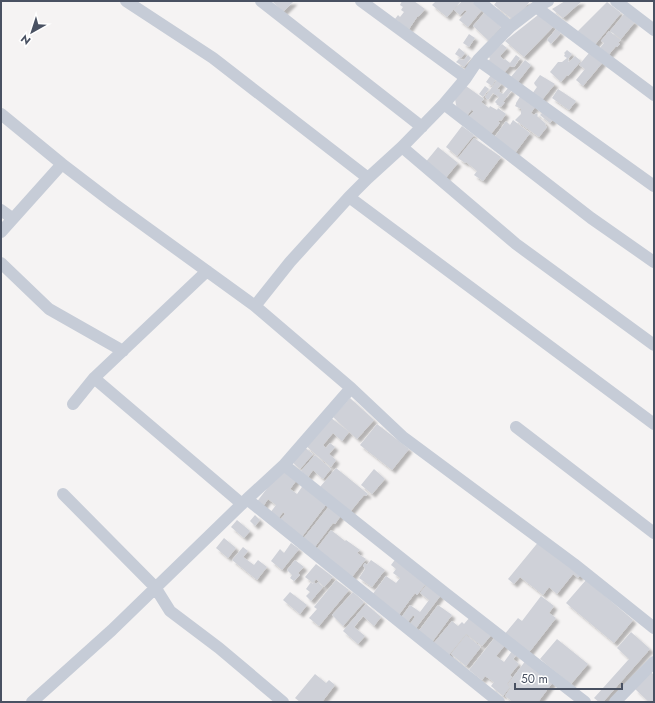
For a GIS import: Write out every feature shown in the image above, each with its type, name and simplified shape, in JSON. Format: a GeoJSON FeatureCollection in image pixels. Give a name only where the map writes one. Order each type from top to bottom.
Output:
{"type":"FeatureCollection","features":[{"type":"Feature","properties":{"kind":"street"},"geometry":{"type":"LineString","coordinates":[[126,1],[213,58],[368,178]]}},
{"type":"Feature","properties":{"kind":"street"},"geometry":{"type":"LineString","coordinates":[[261,1],[422,127]]}},
{"type":"Feature","properties":{"kind":"street"},"geometry":{"type":"LineString","coordinates":[[361,1],[466,78]]}},
{"type":"Feature","properties":{"kind":"street"},"geometry":{"type":"LineString","coordinates":[[479,1],[510,27]]}},
{"type":"Feature","properties":{"kind":"street"},"geometry":{"type":"LineString","coordinates":[[256,306],[290,262],[348,197],[402,147],[444,104],[466,78],[478,60],[510,27],[536,7],[548,1]]}},
{"type":"Feature","properties":{"kind":"street"},"geometry":{"type":"LineString","coordinates":[[616,1],[654,30]]}},
{"type":"Feature","properties":{"kind":"street"},"geometry":{"type":"LineString","coordinates":[[536,7],[654,95]]}},
{"type":"Feature","properties":{"kind":"street"},"geometry":{"type":"LineString","coordinates":[[478,60],[654,186]]}},
{"type":"Feature","properties":{"kind":"street"},"geometry":{"type":"LineString","coordinates":[[444,104],[591,218],[654,262]]}},
{"type":"Feature","properties":{"kind":"street"},"geometry":{"type":"LineString","coordinates":[[1,114],[113,203],[256,306],[351,388],[403,437],[574,564],[654,628]]}},
{"type":"Feature","properties":{"kind":"street"},"geometry":{"type":"LineString","coordinates":[[402,147],[516,244],[654,345]]}},
{"type":"Feature","properties":{"kind":"street"},"geometry":{"type":"LineString","coordinates":[[1,232],[62,164]]}},
{"type":"Feature","properties":{"kind":"street"},"geometry":{"type":"LineString","coordinates":[[348,197],[654,424]]}},
{"type":"Feature","properties":{"kind":"street"},"geometry":{"type":"LineString","coordinates":[[1,210],[12,218]]}},
{"type":"Feature","properties":{"kind":"street"},"geometry":{"type":"LineString","coordinates":[[1,262],[49,309],[123,351]]}},
{"type":"Feature","properties":{"kind":"street"},"geometry":{"type":"LineString","coordinates":[[73,404],[94,378],[207,271]]}},
{"type":"Feature","properties":{"kind":"street"},"geometry":{"type":"LineString","coordinates":[[94,378],[244,502],[499,702]]}},
{"type":"Feature","properties":{"kind":"street"},"geometry":{"type":"LineString","coordinates":[[32,702],[112,630],[284,465],[351,388]]}},
{"type":"Feature","properties":{"kind":"street"},"geometry":{"type":"LineString","coordinates":[[516,427],[654,533]]}},
{"type":"Feature","properties":{"kind":"street"},"geometry":{"type":"LineString","coordinates":[[284,465],[585,702]]}},
{"type":"Feature","properties":{"kind":"street"},"geometry":{"type":"LineString","coordinates":[[62,494],[155,588],[170,611],[219,648],[283,702]]}},
{"type":"Feature","properties":{"kind":"street"},"geometry":{"type":"LineString","coordinates":[[616,702],[652,667]]}},
{"type":"Feature","properties":{"kind":"building"},"geometry":{"type":"Polygon","coordinates":[[[294,1],[283,12],[273,2],[294,1]]]}},
{"type":"Feature","properties":{"kind":"building"},"geometry":{"type":"Polygon","coordinates":[[[402,1],[414,1],[425,9],[417,17],[409,29],[395,19],[398,15],[400,17],[404,12],[401,10],[403,7],[400,5],[402,1]]]}},
{"type":"Feature","properties":{"kind":"building"},"geometry":{"type":"Polygon","coordinates":[[[436,1],[461,1],[447,17],[432,5],[436,1]]]}},
{"type":"Feature","properties":{"kind":"building"},"geometry":{"type":"Polygon","coordinates":[[[462,1],[472,1],[482,10],[468,27],[459,20],[467,11],[465,10],[460,15],[454,10],[462,1]]]}},
{"type":"Feature","properties":{"kind":"building"},"geometry":{"type":"Polygon","coordinates":[[[497,1],[530,1],[515,21],[494,5],[497,1]]]}},
{"type":"Feature","properties":{"kind":"building"},"geometry":{"type":"Polygon","coordinates":[[[565,1],[582,1],[563,18],[552,9],[565,1]]]}},
{"type":"Feature","properties":{"kind":"building"},"geometry":{"type":"Polygon","coordinates":[[[607,2],[621,13],[593,47],[576,33],[607,2]]]}},
{"type":"Feature","properties":{"kind":"building"},"geometry":{"type":"Polygon","coordinates":[[[485,12],[501,27],[489,41],[473,26],[485,12]]]}},
{"type":"Feature","properties":{"kind":"building"},"geometry":{"type":"Polygon","coordinates":[[[624,14],[635,22],[621,39],[610,31],[624,14]]]}},
{"type":"Feature","properties":{"kind":"building"},"geometry":{"type":"Polygon","coordinates":[[[538,15],[554,26],[524,57],[505,41],[538,15]]]}},
{"type":"Feature","properties":{"kind":"building"},"geometry":{"type":"Polygon","coordinates":[[[556,29],[561,33],[551,44],[547,40],[556,29]]]}},
{"type":"Feature","properties":{"kind":"building"},"geometry":{"type":"Polygon","coordinates":[[[609,31],[621,40],[618,43],[620,44],[617,47],[616,46],[607,57],[599,49],[604,43],[601,41],[609,31]]]}},
{"type":"Feature","properties":{"kind":"building"},"geometry":{"type":"Polygon","coordinates":[[[469,34],[475,38],[469,47],[463,43],[469,34]]]}},
{"type":"Feature","properties":{"kind":"building"},"geometry":{"type":"Polygon","coordinates":[[[502,44],[507,48],[500,56],[504,60],[505,59],[510,63],[516,55],[520,58],[514,67],[510,66],[502,75],[487,62],[490,59],[489,57],[491,53],[502,44]]]}},
{"type":"Feature","properties":{"kind":"building"},"geometry":{"type":"Polygon","coordinates":[[[459,48],[465,53],[461,58],[455,54],[459,48]]]}},
{"type":"Feature","properties":{"kind":"building"},"geometry":{"type":"Polygon","coordinates":[[[567,50],[572,54],[568,59],[568,62],[575,56],[581,61],[561,82],[550,72],[558,62],[562,62],[567,58],[564,56],[564,53],[567,50]]]}},
{"type":"Feature","properties":{"kind":"building"},"geometry":{"type":"Polygon","coordinates":[[[589,53],[603,62],[583,86],[576,80],[585,69],[579,65],[589,53]]]}},
{"type":"Feature","properties":{"kind":"building"},"geometry":{"type":"Polygon","coordinates":[[[468,55],[471,58],[464,67],[456,62],[459,59],[464,60],[468,55]]]}},
{"type":"Feature","properties":{"kind":"building"},"geometry":{"type":"Polygon","coordinates":[[[525,60],[531,65],[517,83],[510,78],[525,60]]]}},
{"type":"Feature","properties":{"kind":"building"},"geometry":{"type":"Polygon","coordinates":[[[491,75],[496,79],[492,86],[486,82],[491,75]]]}},
{"type":"Feature","properties":{"kind":"building"},"geometry":{"type":"Polygon","coordinates":[[[540,75],[555,84],[541,101],[532,94],[537,87],[534,83],[540,75]]]}},
{"type":"Feature","properties":{"kind":"building"},"geometry":{"type":"Polygon","coordinates":[[[497,80],[502,83],[497,89],[500,90],[499,92],[503,94],[508,88],[512,90],[501,107],[495,102],[499,97],[493,93],[488,100],[485,97],[497,80]]]}},
{"type":"Feature","properties":{"kind":"building"},"geometry":{"type":"Polygon","coordinates":[[[466,86],[484,99],[481,102],[489,108],[490,106],[497,110],[498,108],[506,114],[501,121],[500,120],[498,122],[500,123],[490,135],[469,116],[473,112],[472,109],[466,117],[457,110],[455,99],[466,86]]]}},
{"type":"Feature","properties":{"kind":"building"},"geometry":{"type":"Polygon","coordinates":[[[485,86],[489,89],[483,97],[479,94],[485,86]]]}},
{"type":"Feature","properties":{"kind":"building"},"geometry":{"type":"Polygon","coordinates":[[[558,89],[576,101],[569,110],[552,98],[558,89]]]}},
{"type":"Feature","properties":{"kind":"building"},"geometry":{"type":"Polygon","coordinates":[[[521,95],[554,119],[550,123],[540,115],[542,113],[535,107],[531,113],[534,115],[536,113],[547,127],[539,137],[515,120],[521,114],[521,109],[515,106],[521,95]]]}},
{"type":"Feature","properties":{"kind":"building"},"geometry":{"type":"Polygon","coordinates":[[[513,120],[530,133],[515,153],[494,138],[506,121],[510,125],[513,120]]]}},
{"type":"Feature","properties":{"kind":"building"},"geometry":{"type":"Polygon","coordinates":[[[462,126],[474,135],[457,156],[446,147],[462,126]]]}},
{"type":"Feature","properties":{"kind":"building"},"geometry":{"type":"Polygon","coordinates":[[[474,138],[501,157],[483,181],[474,175],[477,171],[466,162],[465,163],[458,158],[474,138]]]}},
{"type":"Feature","properties":{"kind":"building"},"geometry":{"type":"Polygon","coordinates":[[[438,147],[458,163],[444,180],[424,164],[438,147]]]}},
{"type":"Feature","properties":{"kind":"building"},"geometry":{"type":"Polygon","coordinates":[[[350,398],[374,420],[357,439],[333,417],[350,398]]]}},
{"type":"Feature","properties":{"kind":"building"},"geometry":{"type":"Polygon","coordinates":[[[330,417],[349,432],[342,441],[333,433],[323,445],[326,448],[330,443],[335,447],[329,454],[336,460],[331,467],[306,446],[330,417]]]}},
{"type":"Feature","properties":{"kind":"building"},"geometry":{"type":"Polygon","coordinates":[[[377,424],[409,449],[392,470],[360,445],[377,424]]]}},
{"type":"Feature","properties":{"kind":"building"},"geometry":{"type":"Polygon","coordinates":[[[303,446],[313,454],[300,469],[291,461],[303,446]]]}},
{"type":"Feature","properties":{"kind":"building"},"geometry":{"type":"Polygon","coordinates":[[[315,455],[331,469],[323,479],[313,470],[308,477],[301,471],[315,455]]]}},
{"type":"Feature","properties":{"kind":"building"},"geometry":{"type":"Polygon","coordinates":[[[284,466],[299,477],[290,489],[297,494],[304,484],[328,502],[301,538],[279,521],[285,514],[283,512],[278,519],[270,513],[276,505],[268,499],[262,508],[256,503],[284,466]]]}},
{"type":"Feature","properties":{"kind":"building"},"geometry":{"type":"Polygon","coordinates":[[[336,468],[368,494],[366,496],[364,495],[350,512],[320,487],[336,468]]]}},
{"type":"Feature","properties":{"kind":"building"},"geometry":{"type":"Polygon","coordinates":[[[374,469],[385,479],[372,494],[361,485],[374,469]]]}},
{"type":"Feature","properties":{"kind":"building"},"geometry":{"type":"Polygon","coordinates":[[[330,505],[342,514],[335,524],[333,523],[314,548],[303,539],[330,505]]]}},
{"type":"Feature","properties":{"kind":"building"},"geometry":{"type":"Polygon","coordinates":[[[255,515],[260,520],[255,526],[250,521],[255,515]]]}},
{"type":"Feature","properties":{"kind":"building"},"geometry":{"type":"Polygon","coordinates":[[[237,520],[250,531],[244,538],[231,527],[237,520]]]}},
{"type":"Feature","properties":{"kind":"building"},"geometry":{"type":"Polygon","coordinates":[[[331,530],[360,550],[357,553],[366,559],[352,577],[315,551],[331,530]]]}},
{"type":"Feature","properties":{"kind":"building"},"geometry":{"type":"Polygon","coordinates":[[[224,538],[236,548],[228,558],[216,548],[224,538]]]}},
{"type":"Feature","properties":{"kind":"building"},"geometry":{"type":"Polygon","coordinates":[[[540,540],[581,574],[578,578],[573,574],[557,594],[549,587],[543,595],[520,577],[514,584],[508,579],[540,540]]]}},
{"type":"Feature","properties":{"kind":"building"},"geometry":{"type":"Polygon","coordinates":[[[291,543],[299,549],[282,570],[271,561],[280,549],[284,553],[291,543]]]}},
{"type":"Feature","properties":{"kind":"building"},"geometry":{"type":"Polygon","coordinates":[[[243,547],[248,551],[243,557],[254,565],[258,560],[267,567],[257,580],[232,560],[243,547]]]}},
{"type":"Feature","properties":{"kind":"building"},"geometry":{"type":"Polygon","coordinates":[[[397,557],[428,581],[417,595],[415,593],[398,616],[372,595],[386,576],[396,583],[400,578],[393,573],[396,569],[391,565],[397,557]]]}},
{"type":"Feature","properties":{"kind":"building"},"geometry":{"type":"Polygon","coordinates":[[[295,560],[304,567],[298,573],[300,575],[294,581],[290,578],[292,575],[287,570],[295,560]]]}},
{"type":"Feature","properties":{"kind":"building"},"geometry":{"type":"Polygon","coordinates":[[[371,560],[385,570],[372,587],[359,578],[365,569],[363,566],[365,563],[367,565],[371,560]]]}},
{"type":"Feature","properties":{"kind":"building"},"geometry":{"type":"Polygon","coordinates":[[[316,564],[333,577],[324,587],[316,579],[313,583],[305,577],[316,564]]]}},
{"type":"Feature","properties":{"kind":"building"},"geometry":{"type":"Polygon","coordinates":[[[336,580],[349,590],[319,626],[309,618],[317,609],[314,607],[336,580]]]}},
{"type":"Feature","properties":{"kind":"building"},"geometry":{"type":"Polygon","coordinates":[[[586,580],[633,620],[614,643],[566,603],[586,580]]]}},
{"type":"Feature","properties":{"kind":"building"},"geometry":{"type":"Polygon","coordinates":[[[311,582],[316,584],[318,582],[323,587],[311,601],[306,596],[310,592],[306,589],[311,582]]]}},
{"type":"Feature","properties":{"kind":"building"},"geometry":{"type":"Polygon","coordinates":[[[427,584],[441,595],[416,628],[410,624],[415,617],[413,615],[407,623],[401,618],[410,605],[420,612],[429,600],[420,593],[427,584]]]}},
{"type":"Feature","properties":{"kind":"building"},"geometry":{"type":"Polygon","coordinates":[[[290,592],[307,605],[300,614],[283,600],[290,592]]]}},
{"type":"Feature","properties":{"kind":"building"},"geometry":{"type":"Polygon","coordinates":[[[353,592],[364,602],[343,626],[332,615],[353,592]]]}},
{"type":"Feature","properties":{"kind":"building"},"geometry":{"type":"Polygon","coordinates":[[[541,596],[554,606],[549,613],[556,618],[527,655],[503,636],[518,618],[522,621],[541,596]]]}},
{"type":"Feature","properties":{"kind":"building"},"geometry":{"type":"Polygon","coordinates":[[[366,604],[381,617],[374,626],[363,616],[354,627],[365,636],[358,644],[343,631],[366,604]]]}},
{"type":"Feature","properties":{"kind":"building"},"geometry":{"type":"Polygon","coordinates":[[[438,605],[452,615],[432,642],[418,632],[438,605]]]}},
{"type":"Feature","properties":{"kind":"building"},"geometry":{"type":"Polygon","coordinates":[[[471,616],[493,633],[482,646],[466,634],[448,656],[433,644],[452,621],[458,626],[462,622],[464,624],[471,616]]]}},
{"type":"Feature","properties":{"kind":"building"},"geometry":{"type":"Polygon","coordinates":[[[631,632],[650,649],[603,702],[599,702],[594,698],[629,659],[617,648],[631,632]]]}},
{"type":"Feature","properties":{"kind":"building"},"geometry":{"type":"Polygon","coordinates":[[[466,635],[481,647],[466,666],[451,654],[466,635]]]}},
{"type":"Feature","properties":{"kind":"building"},"geometry":{"type":"Polygon","coordinates":[[[496,636],[506,644],[496,656],[504,662],[512,651],[516,655],[513,659],[519,664],[510,675],[512,677],[507,684],[510,687],[503,696],[491,686],[494,682],[485,676],[482,680],[469,670],[496,636]]]}},
{"type":"Feature","properties":{"kind":"building"},"geometry":{"type":"Polygon","coordinates":[[[557,639],[588,664],[571,684],[540,659],[557,639]]]}},
{"type":"Feature","properties":{"kind":"building"},"geometry":{"type":"Polygon","coordinates":[[[526,660],[553,682],[538,702],[513,702],[505,696],[511,687],[508,684],[526,660]]]}},
{"type":"Feature","properties":{"kind":"building"},"geometry":{"type":"Polygon","coordinates":[[[651,672],[654,675],[654,702],[649,702],[635,689],[651,672]]]}},
{"type":"Feature","properties":{"kind":"building"},"geometry":{"type":"Polygon","coordinates":[[[315,674],[326,683],[329,680],[335,685],[322,702],[300,702],[295,698],[315,674]]]}}]}
